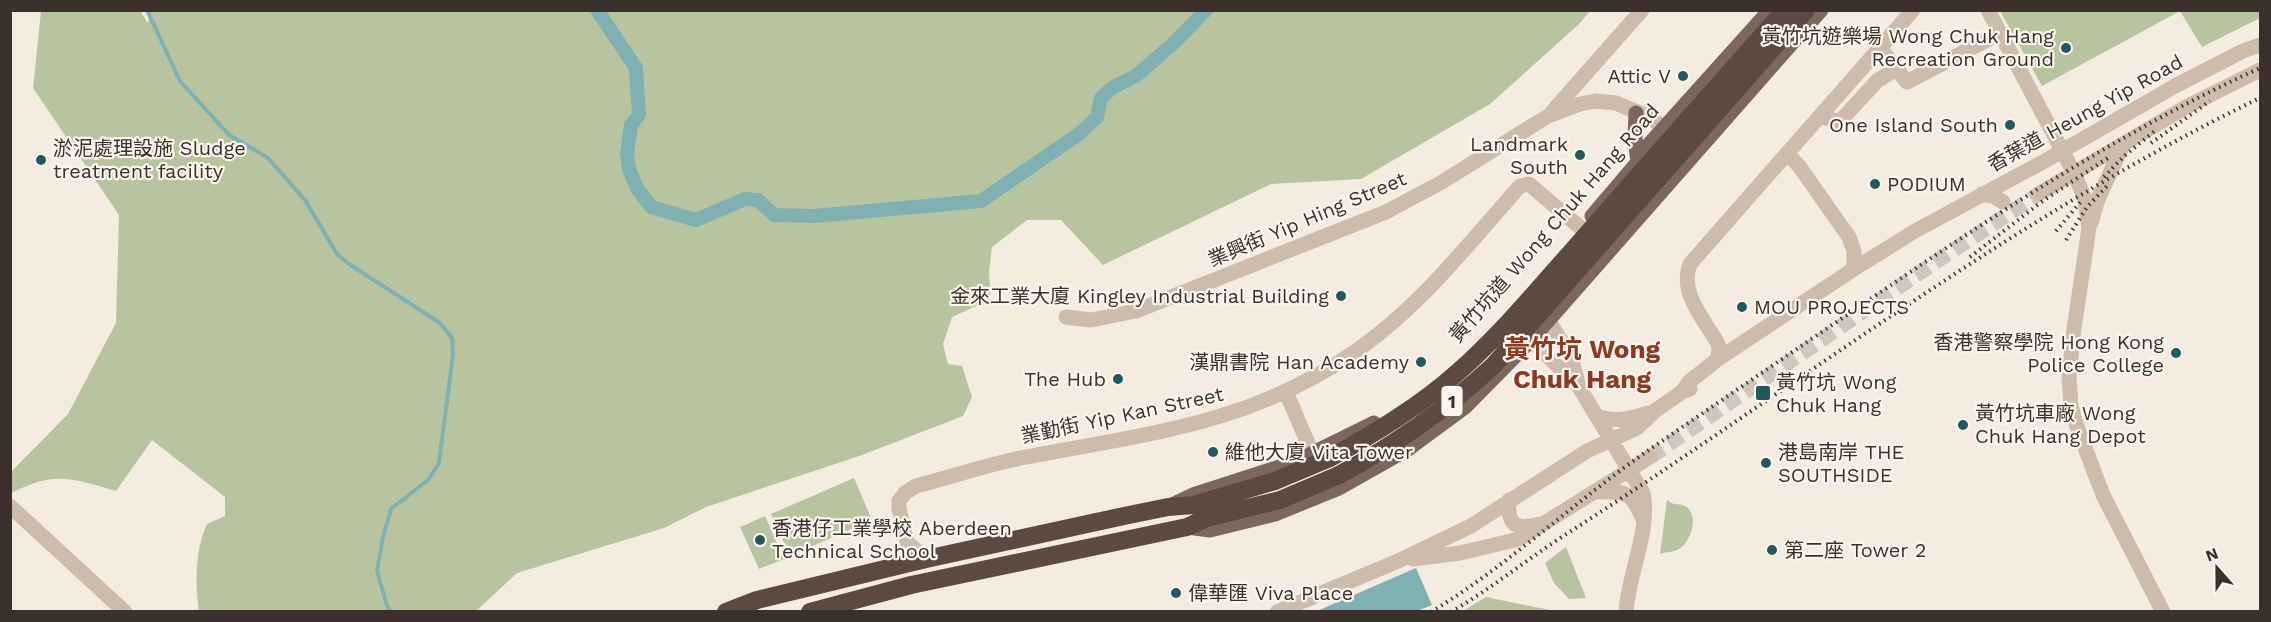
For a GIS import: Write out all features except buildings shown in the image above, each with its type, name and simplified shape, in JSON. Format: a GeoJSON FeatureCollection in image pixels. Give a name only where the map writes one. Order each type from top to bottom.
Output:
{"type":"FeatureCollection","features":[{"type":"Feature","properties":{"kind":"highway","name":"1"},"geometry":{"type":"LineString","coordinates":[[1168,507],[1194,505],[1275,482],[1330,458],[1402,415],[1457,373],[1516,315],[1785,10]]}},
{"type":"Feature","properties":{"kind":"highway","name":"1"},"geometry":{"type":"LineString","coordinates":[[810,612],[911,585],[1187,527],[1207,518],[1280,500],[1339,475],[1415,430],[1493,366],[1806,10]]}},
{"type":"Feature","properties":{"kind":"highway","name":"黃竹坑道 Wong Chuk Hang Road"},"geometry":{"type":"LineString","coordinates":[[726,612],[758,600],[926,559],[1168,507]]}},
{"type":"Feature","properties":{"kind":"main road","name":"黃竹坑道 Wong Chuk Hang Road"},"geometry":{"type":"LineString","coordinates":[[1168,507],[1193,495],[1270,472],[1295,462],[1365,428],[1456,370],[1514,308],[1638,162],[1645,149],[1770,10]]}},
{"type":"Feature","properties":{"kind":"main road"},"geometry":{"type":"LineString","coordinates":[[1187,527],[1210,530],[1275,514],[1310,501],[1359,478],[1408,449],[1448,421],[1482,392],[1531,340],[1821,10]]}},
{"type":"Feature","properties":{"kind":"main road"},"geometry":{"type":"LineString","coordinates":[[1636,113],[1635,138],[1638,162],[1648,161],[1656,164],[1664,177],[1666,186]]}},
{"type":"Feature","properties":{"kind":"main road"},"geometry":{"type":"LineString","coordinates":[[1661,133],[1690,160]]}},
{"type":"Feature","properties":{"kind":"street"},"geometry":{"type":"LineString","coordinates":[[1548,116],[1641,10]]}},
{"type":"Feature","properties":{"kind":"street"},"geometry":{"type":"LineString","coordinates":[[1718,359],[1717,342],[1687,289],[1687,272],[1695,257],[1913,10]]}},
{"type":"Feature","properties":{"kind":"street"},"geometry":{"type":"LineString","coordinates":[[1988,10],[2074,173],[2085,199],[2090,228]]}},
{"type":"Feature","properties":{"kind":"street"},"geometry":{"type":"LineString","coordinates":[[1880,48],[1907,82],[2000,33]]}},
{"type":"Feature","properties":{"kind":"street","name":"香葉道 Heung Yip Road"},"geometry":{"type":"LineString","coordinates":[[1682,392],[1689,382],[1718,359],[1915,231],[2175,86],[2243,51],[2260,45]]}},
{"type":"Feature","properties":{"kind":"street"},"geometry":{"type":"LineString","coordinates":[[1820,116],[1836,121],[1842,119],[1878,80],[1897,69]]}},
{"type":"Feature","properties":{"kind":"street"},"geometry":{"type":"LineString","coordinates":[[2040,194],[2186,107],[2260,70]]}},
{"type":"Feature","properties":{"kind":"street"},"geometry":{"type":"LineString","coordinates":[[1548,116],[1580,104],[1596,101],[1616,103],[1636,113],[1643,126],[1661,133]]}},
{"type":"Feature","properties":{"kind":"street","name":"業興街 Yip Hing Street"},"geometry":{"type":"LineString","coordinates":[[1066,317],[1091,320],[1136,311],[1386,212],[1442,182],[1548,116]]}},
{"type":"Feature","properties":{"kind":"street"},"geometry":{"type":"LineString","coordinates":[[2123,145],[2098,199],[2090,228],[2074,329],[2069,376],[2071,406],[2103,495],[2163,612]]}},
{"type":"Feature","properties":{"kind":"street"},"geometry":{"type":"LineString","coordinates":[[1787,153],[1799,166],[1849,237],[1854,251],[1854,269]]}},
{"type":"Feature","properties":{"kind":"street","name":"業勤街 Yip Kan Street"},"geometry":{"type":"LineString","coordinates":[[926,559],[907,542],[899,509],[899,501],[904,493],[916,486],[1019,459],[1184,427],[1236,412],[1286,392],[1349,356],[1390,324],[1428,289],[1520,186],[1529,184],[1582,229]]}},
{"type":"Feature","properties":{"kind":"street"},"geometry":{"type":"LineString","coordinates":[[1982,194],[1993,196],[2003,202]]}},
{"type":"Feature","properties":{"kind":"street"},"geometry":{"type":"LineString","coordinates":[[1514,308],[1531,340],[1579,387],[1644,493],[1643,519],[1626,612]]}},
{"type":"Feature","properties":{"kind":"street"},"geometry":{"type":"LineString","coordinates":[[1548,320],[1571,356],[1579,387]]}},
{"type":"Feature","properties":{"kind":"street","name":"香葉道 Heung Yip Road"},"geometry":{"type":"LineString","coordinates":[[1277,612],[1398,561],[1471,526],[1587,451],[1637,428],[1656,410],[1709,376],[1749,339]]}},
{"type":"Feature","properties":{"kind":"street"},"geometry":{"type":"LineString","coordinates":[[1286,392],[1310,448]]}},
{"type":"Feature","properties":{"kind":"street","name":"香葉道 Heung Yip Road"},"geometry":{"type":"LineString","coordinates":[[1599,417],[1629,420],[1656,410]]}},
{"type":"Feature","properties":{"kind":"street","name":"香葉道 Heung Yip Road"},"geometry":{"type":"LineString","coordinates":[[1398,561],[1460,553],[1519,540],[1650,457]]}},
{"type":"Feature","properties":{"kind":"street"},"geometry":{"type":"LineString","coordinates":[[1596,492],[1626,493],[1632,498],[1643,519]]}},
{"type":"Feature","properties":{"kind":"street"},"geometry":{"type":"LineString","coordinates":[[1509,500],[1510,520],[1519,527],[1548,522]]}},
{"type":"Feature","properties":{"kind":"street"},"geometry":{"type":"LineString","coordinates":[[10,506],[125,612]]}},
{"type":"Feature","properties":{"kind":"street"},"geometry":{"type":"LineString","coordinates":[[1471,526],[1475,539],[1484,548]]}},
{"type":"Feature","properties":{"kind":"green space"},"geometry":{"type":"Polygon","coordinates":[[[150,10],[1590,11],[1579,24],[1490,104],[1361,179],[1271,184],[1103,265],[1061,220],[1027,220],[992,247],[989,272],[991,302],[952,317],[943,344],[948,364],[962,366],[972,397],[963,416],[862,455],[706,507],[664,528],[517,573],[476,611],[199,612],[197,578],[200,544],[207,524],[225,516],[225,497],[152,440],[116,491],[74,480],[51,479],[11,493],[11,472],[68,414],[116,323],[119,215],[33,88],[41,11],[140,11],[148,23],[150,10]]]}},
{"type":"Feature","properties":{"kind":"green space","name":"黃竹坑遊樂場 Wong Chuk Hang Recreation Ground"},"geometry":{"type":"Polygon","coordinates":[[[2260,10],[2260,18],[2202,47],[2180,11],[2042,86],[2000,11],[2260,10]]]}},
{"type":"Feature","properties":{"kind":"green space"},"geometry":{"type":"Polygon","coordinates":[[[854,478],[872,520],[790,556],[771,514],[854,478]]]}},
{"type":"Feature","properties":{"kind":"green space"},"geometry":{"type":"Polygon","coordinates":[[[1667,500],[1690,510],[1693,521],[1687,540],[1679,549],[1660,554],[1667,500]]]}},
{"type":"Feature","properties":{"kind":"green space"},"geometry":{"type":"Polygon","coordinates":[[[765,516],[784,559],[759,569],[740,527],[765,516]]]}},
{"type":"Feature","properties":{"kind":"green space"},"geometry":{"type":"Polygon","coordinates":[[[1566,547],[1586,598],[1569,599],[1554,583],[1545,563],[1566,547]]]}},
{"type":"Feature","properties":{"kind":"green space"},"geometry":{"type":"Polygon","coordinates":[[[1486,597],[1550,610],[1463,611],[1486,597]]]}},
{"type":"Feature","properties":{"kind":"water"},"geometry":{"type":"Polygon","coordinates":[[[1416,568],[1432,605],[1417,611],[1317,611],[1416,568]]]}},
{"type":"Feature","properties":{"kind":"waterway"},"geometry":{"type":"LineString","coordinates":[[147,10],[180,81],[229,135],[268,158],[305,200],[337,254],[440,323],[452,338],[453,354],[439,463],[428,480],[391,509],[383,537],[377,571],[387,606],[391,612]]}},
{"type":"Feature","properties":{"kind":"waterway"},"geometry":{"type":"LineString","coordinates":[[597,10],[636,68],[639,115],[631,125],[627,153],[629,169],[637,188],[651,207],[696,220],[745,199],[758,200],[774,215],[814,216],[981,201],[1079,134],[1097,117],[1101,98],[1112,88],[1137,75],[1176,41],[1206,10]]}},
{"type":"Feature","properties":{"kind":"tunnel"},"geometry":{"type":"LineString","coordinates":[[1650,457],[2040,193]]}},
{"type":"Feature","properties":{"kind":"railway"},"geometry":{"type":"LineString","coordinates":[[1431,612],[1486,575],[1643,454],[1983,224],[2073,168],[2165,115],[2260,68]]}},
{"type":"Feature","properties":{"kind":"railway"},"geometry":{"type":"LineString","coordinates":[[1451,612],[1994,248],[2169,144],[2260,98]]}},
{"type":"Feature","properties":{"kind":"railway"},"geometry":{"type":"LineString","coordinates":[[2151,143],[2210,101]]}},
{"type":"Feature","properties":{"kind":"railway"},"geometry":{"type":"LineString","coordinates":[[2104,177],[2123,157],[2157,129]]}},
{"type":"Feature","properties":{"kind":"railway"},"geometry":{"type":"LineString","coordinates":[[1970,257],[2044,200],[2111,156]]}},
{"type":"Feature","properties":{"kind":"railway"},"geometry":{"type":"LineString","coordinates":[[2066,240],[2087,207],[2108,185]]}},
{"type":"Feature","properties":{"kind":"railway"},"geometry":{"type":"LineString","coordinates":[[2056,231],[2083,199]]}},
{"type":"Feature","properties":{"kind":"place","name":"黃竹坑遊樂場 Wong Chuk Hang Recreation Ground"},"geometry":{"type":"Point","coordinates":[2066,48]}},
{"type":"Feature","properties":{"kind":"place","name":"Attic V"},"geometry":{"type":"Point","coordinates":[1683,76]}},
{"type":"Feature","properties":{"kind":"place","name":"One Island South"},"geometry":{"type":"Point","coordinates":[2010,125]}},
{"type":"Feature","properties":{"kind":"place","name":"Landmark South"},"geometry":{"type":"Point","coordinates":[1580,155]}},
{"type":"Feature","properties":{"kind":"place","name":"淤泥處理設施 Sludge treatment facility"},"geometry":{"type":"Point","coordinates":[41,160]}},
{"type":"Feature","properties":{"kind":"place","name":"PODIUM"},"geometry":{"type":"Point","coordinates":[1875,184]}},
{"type":"Feature","properties":{"kind":"place","name":"金來工業大廈 Kingley Industrial Building"},"geometry":{"type":"Point","coordinates":[1341,296]}},
{"type":"Feature","properties":{"kind":"place","name":"MOU PROJECTS"},"geometry":{"type":"Point","coordinates":[1742,307]}},
{"type":"Feature","properties":{"kind":"place","name":"香港警察學院 Hong Kong Police College"},"geometry":{"type":"Point","coordinates":[2176,353]}},
{"type":"Feature","properties":{"kind":"place","name":"漢鼎書院 Han Academy"},"geometry":{"type":"Point","coordinates":[1421,362]}},
{"type":"Feature","properties":{"kind":"place","name":"The Hub"},"geometry":{"type":"Point","coordinates":[1118,379]}},
{"type":"Feature","properties":{"kind":"place","name":"黃竹坑 Wong Chuk Hang"},"geometry":{"type":"Point","coordinates":[1763,393]}},
{"type":"Feature","properties":{"kind":"place","name":"黃竹坑車廠 Wong Chuk Hang Depot"},"geometry":{"type":"Point","coordinates":[1963,425]}},
{"type":"Feature","properties":{"kind":"place","name":"維他大廈 Vita Tower"},"geometry":{"type":"Point","coordinates":[1213,452]}},
{"type":"Feature","properties":{"kind":"place","name":"港島南岸 THE SOUTHSIDE"},"geometry":{"type":"Point","coordinates":[1766,463]}},
{"type":"Feature","properties":{"kind":"place","name":"香港仔工業學校 Aberdeen Technical School"},"geometry":{"type":"Point","coordinates":[760,540]}},
{"type":"Feature","properties":{"kind":"place","name":"第二座 Tower 2"},"geometry":{"type":"Point","coordinates":[1772,550]}},
{"type":"Feature","properties":{"kind":"place","name":"偉華匯 Viva Place"},"geometry":{"type":"Point","coordinates":[1176,593]}},
{"type":"Feature","properties":{"kind":"district","name":"黃竹坑 Wong Chuk Hang"},"geometry":{"type":"Point","coordinates":[1582,364]}}]}
